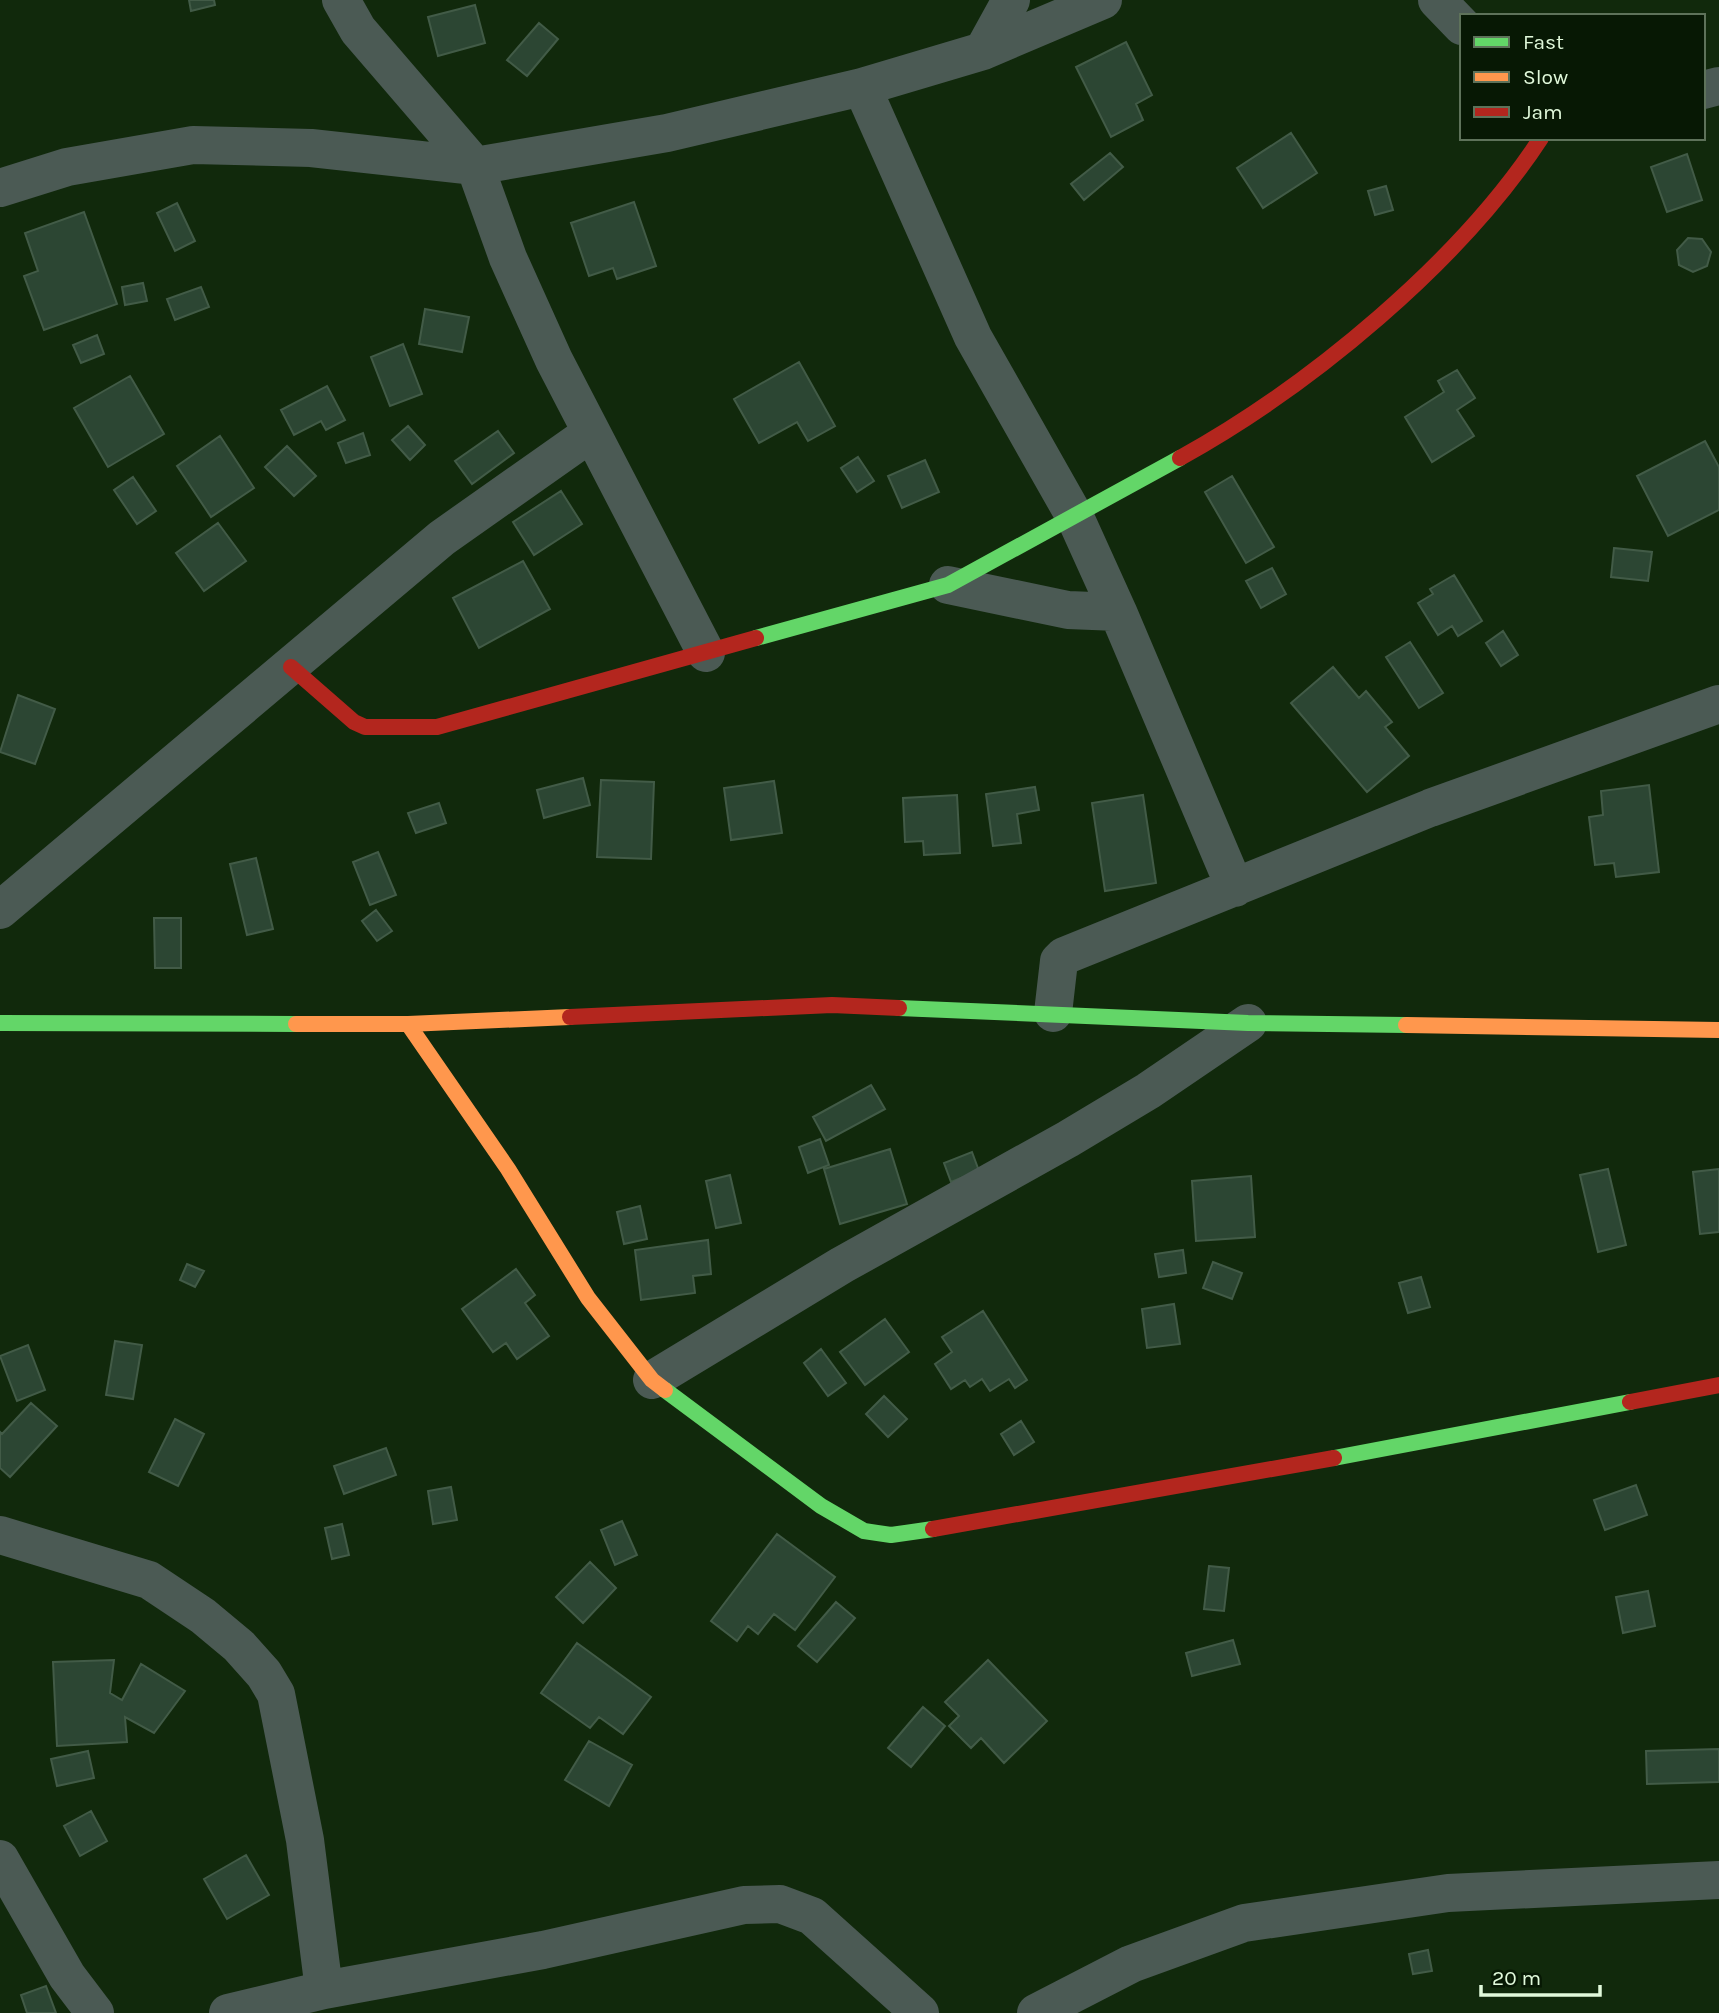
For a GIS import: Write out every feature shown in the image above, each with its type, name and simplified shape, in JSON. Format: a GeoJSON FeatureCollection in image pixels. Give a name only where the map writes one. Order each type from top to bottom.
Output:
{"type":"FeatureCollection","features":[{"type":"Feature","properties":{"kind":"street"},"geometry":{"type":"LineString","coordinates":[[341,0],[358,30],[475,166],[508,258],[591,433],[706,653]]}},
{"type":"Feature","properties":{"kind":"street"},"geometry":{"type":"LineString","coordinates":[[983,51],[1011,0]]}},
{"type":"Feature","properties":{"kind":"street"},"geometry":{"type":"LineString","coordinates":[[0,188],[67,167],[193,145],[311,148],[475,166],[667,133],[862,86],[983,51],[1103,0]]}},
{"type":"Feature","properties":{"kind":"street"},"geometry":{"type":"LineString","coordinates":[[1437,0],[1460,24]]}},
{"type":"Feature","properties":{"kind":"street"},"geometry":{"type":"LineString","coordinates":[[862,86],[973,337],[1075,517],[1235,888]]}},
{"type":"Feature","properties":{"kind":"street"},"geometry":{"type":"LineString","coordinates":[[291,667],[354,722],[365,727],[437,727],[948,585],[1209,442],[1340,350],[1437,264],[1514,178],[1540,140]]}},
{"type":"Feature","properties":{"kind":"street"},"geometry":{"type":"LineString","coordinates":[[0,910],[442,538],[591,433]]}},
{"type":"Feature","properties":{"kind":"street"},"geometry":{"type":"LineString","coordinates":[[948,585],[1068,610],[1118,612]]}},
{"type":"Feature","properties":{"kind":"street"},"geometry":{"type":"LineString","coordinates":[[1053,1013],[1059,961],[1064,956],[1430,808],[1719,704]]}},
{"type":"Feature","properties":{"kind":"street"},"geometry":{"type":"LineString","coordinates":[[0,1023],[408,1024],[832,1005],[1248,1023],[1719,1030]]}},
{"type":"Feature","properties":{"kind":"street"},"geometry":{"type":"LineString","coordinates":[[652,1380],[842,1265],[1068,1139],[1148,1091],[1248,1023]]}},
{"type":"Feature","properties":{"kind":"street"},"geometry":{"type":"LineString","coordinates":[[408,1024],[508,1169],[588,1298],[652,1380],[821,1506],[864,1531],[891,1535],[1309,1463],[1719,1385]]}},
{"type":"Feature","properties":{"kind":"street"},"geometry":{"type":"LineString","coordinates":[[0,1535],[149,1580],[203,1616],[239,1646],[264,1674],[276,1694],[305,1840],[324,1990]]}},
{"type":"Feature","properties":{"kind":"street"},"geometry":{"type":"LineString","coordinates":[[0,1859],[67,1976],[95,2013]]}},
{"type":"Feature","properties":{"kind":"street"},"geometry":{"type":"LineString","coordinates":[[1035,2013],[1131,1964],[1244,1923],[1448,1893],[1719,1880]]}},
{"type":"Feature","properties":{"kind":"street"},"geometry":{"type":"LineString","coordinates":[[228,2013],[324,1990],[543,1950],[744,1905],[780,1904],[812,1916],[920,2013]]}},
{"type":"Feature","properties":{"kind":"building"},"geometry":{"type":"Polygon","coordinates":[[[189,0],[214,0],[215,5],[191,11],[189,0]]]}},
{"type":"Feature","properties":{"kind":"building"},"geometry":{"type":"Polygon","coordinates":[[[475,5],[485,43],[438,56],[428,17],[475,5]]]}},
{"type":"Feature","properties":{"kind":"building"},"geometry":{"type":"Polygon","coordinates":[[[539,23],[558,39],[527,76],[507,60],[539,23]]]}},
{"type":"Feature","properties":{"kind":"building"},"geometry":{"type":"Polygon","coordinates":[[[1126,42],[1152,95],[1136,104],[1143,120],[1111,137],[1076,67],[1126,42]]]}},
{"type":"Feature","properties":{"kind":"building"},"geometry":{"type":"Polygon","coordinates":[[[1291,133],[1317,173],[1263,208],[1237,168],[1291,133]]]}},
{"type":"Feature","properties":{"kind":"building"},"geometry":{"type":"Polygon","coordinates":[[[1110,153],[1123,167],[1084,200],[1071,184],[1110,153]]]}},
{"type":"Feature","properties":{"kind":"building"},"geometry":{"type":"Polygon","coordinates":[[[1687,154],[1702,200],[1667,212],[1651,167],[1687,154]]]}},
{"type":"Feature","properties":{"kind":"building"},"geometry":{"type":"Polygon","coordinates":[[[1386,186],[1393,210],[1375,215],[1368,191],[1386,186]]]}},
{"type":"Feature","properties":{"kind":"building"},"geometry":{"type":"Polygon","coordinates":[[[634,202],[656,266],[617,279],[613,268],[589,276],[571,223],[634,202]]]}},
{"type":"Feature","properties":{"kind":"building"},"geometry":{"type":"Polygon","coordinates":[[[177,203],[195,241],[175,251],[157,213],[177,203]]]}},
{"type":"Feature","properties":{"kind":"building"},"geometry":{"type":"Polygon","coordinates":[[[84,212],[117,304],[44,330],[24,276],[38,271],[25,233],[84,212]]]}},
{"type":"Feature","properties":{"kind":"building"},"geometry":{"type":"Polygon","coordinates":[[[1688,238],[1702,239],[1711,252],[1707,266],[1693,272],[1679,265],[1677,250],[1688,238]]]}},
{"type":"Feature","properties":{"kind":"building"},"geometry":{"type":"Polygon","coordinates":[[[143,283],[147,301],[125,305],[122,287],[143,283]]]}},
{"type":"Feature","properties":{"kind":"building"},"geometry":{"type":"Polygon","coordinates":[[[201,287],[209,307],[175,320],[167,299],[201,287]]]}},
{"type":"Feature","properties":{"kind":"building"},"geometry":{"type":"Polygon","coordinates":[[[425,309],[469,317],[462,352],[419,344],[425,309]]]}},
{"type":"Feature","properties":{"kind":"building"},"geometry":{"type":"Polygon","coordinates":[[[97,335],[104,354],[81,363],[73,345],[97,335]]]}},
{"type":"Feature","properties":{"kind":"building"},"geometry":{"type":"Polygon","coordinates":[[[403,344],[422,394],[390,406],[371,357],[403,344]]]}},
{"type":"Feature","properties":{"kind":"building"},"geometry":{"type":"Polygon","coordinates":[[[799,362],[835,426],[808,441],[797,422],[759,443],[734,399],[799,362]]]}},
{"type":"Feature","properties":{"kind":"building"},"geometry":{"type":"Polygon","coordinates":[[[1457,370],[1475,398],[1457,410],[1474,436],[1432,462],[1405,417],[1444,392],[1438,381],[1457,370]]]}},
{"type":"Feature","properties":{"kind":"building"},"geometry":{"type":"Polygon","coordinates":[[[130,376],[164,434],[108,467],[74,408],[130,376]]]}},
{"type":"Feature","properties":{"kind":"building"},"geometry":{"type":"Polygon","coordinates":[[[327,386],[345,420],[326,430],[321,421],[294,435],[281,410],[327,386]]]}},
{"type":"Feature","properties":{"kind":"building"},"geometry":{"type":"Polygon","coordinates":[[[408,426],[425,445],[410,460],[392,440],[408,426]]]}},
{"type":"Feature","properties":{"kind":"building"},"geometry":{"type":"Polygon","coordinates":[[[498,431],[514,453],[472,484],[455,461],[498,431]]]}},
{"type":"Feature","properties":{"kind":"building"},"geometry":{"type":"Polygon","coordinates":[[[363,433],[370,455],[346,463],[338,443],[363,433]]]}},
{"type":"Feature","properties":{"kind":"building"},"geometry":{"type":"Polygon","coordinates":[[[220,436],[254,488],[211,517],[177,466],[220,436]]]}},
{"type":"Feature","properties":{"kind":"building"},"geometry":{"type":"Polygon","coordinates":[[[1705,441],[1719,467],[1719,510],[1668,536],[1637,476],[1705,441]]]}},
{"type":"Feature","properties":{"kind":"building"},"geometry":{"type":"Polygon","coordinates":[[[287,446],[316,476],[294,496],[265,467],[287,446]]]}},
{"type":"Feature","properties":{"kind":"building"},"geometry":{"type":"Polygon","coordinates":[[[858,457],[874,481],[857,492],[841,468],[858,457]]]}},
{"type":"Feature","properties":{"kind":"building"},"geometry":{"type":"Polygon","coordinates":[[[925,460],[939,492],[902,508],[888,476],[925,460]]]}},
{"type":"Feature","properties":{"kind":"building"},"geometry":{"type":"Polygon","coordinates":[[[1232,476],[1274,547],[1246,563],[1205,492],[1232,476]]]}},
{"type":"Feature","properties":{"kind":"building"},"geometry":{"type":"Polygon","coordinates":[[[133,477],[156,511],[137,524],[114,490],[133,477]]]}},
{"type":"Feature","properties":{"kind":"building"},"geometry":{"type":"Polygon","coordinates":[[[561,491],[582,524],[534,555],[513,522],[561,491]]]}},
{"type":"Feature","properties":{"kind":"building"},"geometry":{"type":"Polygon","coordinates":[[[218,523],[246,561],[204,591],[176,553],[218,523]]]}},
{"type":"Feature","properties":{"kind":"building"},"geometry":{"type":"Polygon","coordinates":[[[1614,548],[1652,552],[1648,581],[1611,577],[1614,548]]]}},
{"type":"Feature","properties":{"kind":"building"},"geometry":{"type":"Polygon","coordinates":[[[523,561],[550,609],[479,648],[453,598],[523,561]]]}},
{"type":"Feature","properties":{"kind":"building"},"geometry":{"type":"Polygon","coordinates":[[[1272,568],[1286,594],[1261,608],[1246,581],[1272,568]]]}},
{"type":"Feature","properties":{"kind":"building"},"geometry":{"type":"Polygon","coordinates":[[[1454,575],[1482,621],[1458,636],[1452,626],[1438,635],[1418,603],[1433,594],[1430,589],[1454,575]]]}},
{"type":"Feature","properties":{"kind":"building"},"geometry":{"type":"Polygon","coordinates":[[[1503,631],[1518,655],[1501,666],[1486,643],[1503,631]]]}},
{"type":"Feature","properties":{"kind":"building"},"geometry":{"type":"Polygon","coordinates":[[[1410,642],[1443,693],[1419,708],[1386,657],[1410,642]]]}},
{"type":"Feature","properties":{"kind":"building"},"geometry":{"type":"Polygon","coordinates":[[[1333,667],[1359,698],[1366,691],[1392,722],[1385,727],[1409,756],[1367,792],[1291,703],[1333,667]]]}},
{"type":"Feature","properties":{"kind":"building"},"geometry":{"type":"Polygon","coordinates":[[[18,695],[55,709],[35,764],[0,752],[18,695]]]}},
{"type":"Feature","properties":{"kind":"building"},"geometry":{"type":"Polygon","coordinates":[[[583,778],[590,805],[544,818],[537,790],[583,778]]]}},
{"type":"Feature","properties":{"kind":"building"},"geometry":{"type":"Polygon","coordinates":[[[601,780],[654,782],[651,859],[597,857],[601,780]]]}},
{"type":"Feature","properties":{"kind":"building"},"geometry":{"type":"Polygon","coordinates":[[[774,781],[782,833],[731,840],[724,788],[774,781]]]}},
{"type":"Feature","properties":{"kind":"building"},"geometry":{"type":"Polygon","coordinates":[[[1649,785],[1659,872],[1616,877],[1614,863],[1595,865],[1589,817],[1603,815],[1601,791],[1649,785]]]}},
{"type":"Feature","properties":{"kind":"building"},"geometry":{"type":"Polygon","coordinates":[[[1035,787],[1039,810],[1017,814],[1021,843],[993,846],[986,794],[1035,787]]]}},
{"type":"Feature","properties":{"kind":"building"},"geometry":{"type":"Polygon","coordinates":[[[957,795],[960,853],[924,855],[923,841],[905,842],[903,798],[957,795]]]}},
{"type":"Feature","properties":{"kind":"building"},"geometry":{"type":"Polygon","coordinates":[[[1143,795],[1156,883],[1105,891],[1092,803],[1143,795]]]}},
{"type":"Feature","properties":{"kind":"building"},"geometry":{"type":"Polygon","coordinates":[[[439,803],[446,823],[416,833],[408,813],[439,803]]]}},
{"type":"Feature","properties":{"kind":"building"},"geometry":{"type":"Polygon","coordinates":[[[378,852],[396,895],[370,905],[353,862],[378,852]]]}},
{"type":"Feature","properties":{"kind":"building"},"geometry":{"type":"Polygon","coordinates":[[[256,858],[273,929],[247,935],[230,864],[256,858]]]}},
{"type":"Feature","properties":{"kind":"building"},"geometry":{"type":"Polygon","coordinates":[[[376,910],[392,931],[377,941],[362,921],[376,910]]]}},
{"type":"Feature","properties":{"kind":"building"},"geometry":{"type":"Polygon","coordinates":[[[154,918],[181,918],[181,968],[155,968],[154,918]]]}},
{"type":"Feature","properties":{"kind":"building"},"geometry":{"type":"Polygon","coordinates":[[[871,1085],[885,1109],[826,1141],[813,1117],[871,1085]]]}},
{"type":"Feature","properties":{"kind":"building"},"geometry":{"type":"Polygon","coordinates":[[[820,1139],[829,1165],[808,1173],[799,1147],[820,1139]]]}},
{"type":"Feature","properties":{"kind":"building"},"geometry":{"type":"Polygon","coordinates":[[[890,1149],[907,1204],[840,1224],[824,1169],[890,1149]]]}},
{"type":"Feature","properties":{"kind":"building"},"geometry":{"type":"Polygon","coordinates":[[[972,1152],[979,1171],[951,1182],[944,1163],[972,1152]]]}},
{"type":"Feature","properties":{"kind":"building"},"geometry":{"type":"Polygon","coordinates":[[[1608,1169],[1626,1245],[1598,1252],[1580,1175],[1608,1169]]]}},
{"type":"Feature","properties":{"kind":"building"},"geometry":{"type":"Polygon","coordinates":[[[1719,1169],[1719,1232],[1700,1234],[1693,1172],[1719,1169]]]}},
{"type":"Feature","properties":{"kind":"building"},"geometry":{"type":"Polygon","coordinates":[[[730,1175],[741,1223],[716,1228],[706,1181],[730,1175]]]}},
{"type":"Feature","properties":{"kind":"building"},"geometry":{"type":"Polygon","coordinates":[[[1251,1176],[1255,1237],[1196,1241],[1192,1181],[1251,1176]]]}},
{"type":"Feature","properties":{"kind":"building"},"geometry":{"type":"Polygon","coordinates":[[[640,1206],[647,1239],[624,1244],[617,1212],[640,1206]]]}},
{"type":"Feature","properties":{"kind":"building"},"geometry":{"type":"Polygon","coordinates":[[[708,1240],[711,1274],[693,1276],[695,1293],[641,1300],[635,1250],[708,1240]]]}},
{"type":"Feature","properties":{"kind":"building"},"geometry":{"type":"Polygon","coordinates":[[[1183,1250],[1186,1273],[1159,1277],[1155,1254],[1183,1250]]]}},
{"type":"Feature","properties":{"kind":"building"},"geometry":{"type":"Polygon","coordinates":[[[1213,1262],[1242,1273],[1232,1299],[1203,1288],[1213,1262]]]}},
{"type":"Feature","properties":{"kind":"building"},"geometry":{"type":"Polygon","coordinates":[[[187,1264],[204,1271],[195,1287],[180,1280],[187,1264]]]}},
{"type":"Feature","properties":{"kind":"building"},"geometry":{"type":"Polygon","coordinates":[[[516,1269],[535,1295],[525,1303],[549,1336],[517,1359],[506,1343],[493,1352],[462,1309],[516,1269]]]}},
{"type":"Feature","properties":{"kind":"building"},"geometry":{"type":"Polygon","coordinates":[[[1421,1277],[1430,1307],[1408,1313],[1399,1283],[1421,1277]]]}},
{"type":"Feature","properties":{"kind":"building"},"geometry":{"type":"Polygon","coordinates":[[[1174,1304],[1180,1344],[1147,1348],[1142,1309],[1174,1304]]]}},
{"type":"Feature","properties":{"kind":"building"},"geometry":{"type":"Polygon","coordinates":[[[983,1311],[1027,1380],[1015,1388],[1009,1379],[990,1391],[982,1379],[970,1387],[965,1380],[951,1389],[935,1364],[952,1352],[942,1337],[983,1311]]]}},
{"type":"Feature","properties":{"kind":"building"},"geometry":{"type":"Polygon","coordinates":[[[885,1319],[909,1352],[865,1385],[840,1352],[885,1319]]]}},
{"type":"Feature","properties":{"kind":"building"},"geometry":{"type":"Polygon","coordinates":[[[115,1341],[142,1345],[133,1399],[106,1395],[115,1341]]]}},
{"type":"Feature","properties":{"kind":"building"},"geometry":{"type":"Polygon","coordinates":[[[28,1345],[45,1390],[17,1401],[0,1356],[28,1345]]]}},
{"type":"Feature","properties":{"kind":"building"},"geometry":{"type":"Polygon","coordinates":[[[821,1349],[846,1383],[828,1396],[804,1363],[821,1349]]]}},
{"type":"Feature","properties":{"kind":"building"},"geometry":{"type":"Polygon","coordinates":[[[884,1396],[907,1419],[888,1437],[866,1414],[884,1396]]]}},
{"type":"Feature","properties":{"kind":"building"},"geometry":{"type":"Polygon","coordinates":[[[31,1403],[57,1426],[10,1477],[0,1468],[0,1432],[2,1434],[31,1403]]]}},
{"type":"Feature","properties":{"kind":"building"},"geometry":{"type":"Polygon","coordinates":[[[175,1419],[204,1434],[178,1486],[149,1472],[175,1419]]]}},
{"type":"Feature","properties":{"kind":"building"},"geometry":{"type":"Polygon","coordinates":[[[1021,1421],[1034,1442],[1014,1455],[1001,1434],[1021,1421]]]}},
{"type":"Feature","properties":{"kind":"building"},"geometry":{"type":"Polygon","coordinates":[[[386,1448],[396,1475],[344,1494],[334,1466],[386,1448]]]}},
{"type":"Feature","properties":{"kind":"building"},"geometry":{"type":"Polygon","coordinates":[[[1636,1485],[1647,1515],[1605,1530],[1594,1500],[1636,1485]]]}},
{"type":"Feature","properties":{"kind":"building"},"geometry":{"type":"Polygon","coordinates":[[[451,1487],[457,1520],[433,1524],[428,1491],[451,1487]]]}},
{"type":"Feature","properties":{"kind":"building"},"geometry":{"type":"Polygon","coordinates":[[[622,1521],[637,1555],[615,1565],[601,1530],[622,1521]]]}},
{"type":"Feature","properties":{"kind":"building"},"geometry":{"type":"Polygon","coordinates":[[[342,1524],[349,1555],[332,1559],[325,1528],[342,1524]]]}},
{"type":"Feature","properties":{"kind":"building"},"geometry":{"type":"Polygon","coordinates":[[[777,1534],[835,1577],[795,1630],[774,1614],[758,1634],[748,1626],[737,1641],[711,1621],[777,1534]]]}},
{"type":"Feature","properties":{"kind":"building"},"geometry":{"type":"Polygon","coordinates":[[[590,1562],[616,1588],[583,1623],[556,1597],[590,1562]]]}},
{"type":"Feature","properties":{"kind":"building"},"geometry":{"type":"Polygon","coordinates":[[[1209,1566],[1229,1568],[1224,1611],[1204,1609],[1209,1566]]]}},
{"type":"Feature","properties":{"kind":"building"},"geometry":{"type":"Polygon","coordinates":[[[1648,1591],[1655,1626],[1623,1633],[1616,1597],[1648,1591]]]}},
{"type":"Feature","properties":{"kind":"building"},"geometry":{"type":"Polygon","coordinates":[[[836,1602],[855,1618],[817,1662],[798,1646],[836,1602]]]}},
{"type":"Feature","properties":{"kind":"building"},"geometry":{"type":"Polygon","coordinates":[[[1233,1640],[1240,1664],[1192,1676],[1186,1653],[1233,1640]]]}},
{"type":"Feature","properties":{"kind":"building"},"geometry":{"type":"Polygon","coordinates":[[[577,1643],[651,1697],[623,1734],[599,1717],[590,1728],[541,1693],[577,1643]]]}},
{"type":"Feature","properties":{"kind":"building"},"geometry":{"type":"Polygon","coordinates":[[[114,1660],[110,1693],[122,1700],[141,1664],[185,1691],[154,1733],[125,1717],[127,1742],[57,1746],[53,1662],[114,1660]]]}},
{"type":"Feature","properties":{"kind":"building"},"geometry":{"type":"Polygon","coordinates":[[[988,1660],[1047,1721],[1004,1763],[981,1738],[971,1748],[949,1726],[959,1716],[945,1702],[988,1660]]]}},
{"type":"Feature","properties":{"kind":"building"},"geometry":{"type":"Polygon","coordinates":[[[923,1707],[945,1726],[911,1767],[888,1748],[923,1707]]]}},
{"type":"Feature","properties":{"kind":"building"},"geometry":{"type":"Polygon","coordinates":[[[589,1741],[632,1765],[609,1806],[565,1780],[589,1741]]]}},
{"type":"Feature","properties":{"kind":"building"},"geometry":{"type":"Polygon","coordinates":[[[1719,1749],[1719,1782],[1647,1784],[1646,1751],[1719,1749]]]}},
{"type":"Feature","properties":{"kind":"building"},"geometry":{"type":"Polygon","coordinates":[[[88,1751],[94,1778],[57,1786],[51,1759],[88,1751]]]}},
{"type":"Feature","properties":{"kind":"building"},"geometry":{"type":"Polygon","coordinates":[[[91,1811],[107,1841],[80,1856],[64,1826],[91,1811]]]}},
{"type":"Feature","properties":{"kind":"building"},"geometry":{"type":"Polygon","coordinates":[[[246,1855],[269,1895],[227,1919],[204,1879],[246,1855]]]}},
{"type":"Feature","properties":{"kind":"building"},"geometry":{"type":"Polygon","coordinates":[[[1428,1950],[1432,1971],[1413,1974],[1409,1954],[1428,1950]]]}},
{"type":"Feature","properties":{"kind":"building"},"geometry":{"type":"Polygon","coordinates":[[[46,1986],[56,2013],[27,2013],[21,1995],[46,1986]]]}},
{"type":"Feature","properties":{"kind":"traffic: fast"},"geometry":{"type":"LineString","coordinates":[[756,638],[948,585],[1180,458]]}},
{"type":"Feature","properties":{"kind":"traffic: fast"},"geometry":{"type":"LineString","coordinates":[[899,1008],[1248,1023],[1406,1025]]}},
{"type":"Feature","properties":{"kind":"traffic: fast"},"geometry":{"type":"LineString","coordinates":[[0,1023],[296,1024]]}},
{"type":"Feature","properties":{"kind":"traffic: fast"},"geometry":{"type":"LineString","coordinates":[[665,1390],[821,1506],[864,1531],[891,1535],[933,1529]]}},
{"type":"Feature","properties":{"kind":"traffic: fast"},"geometry":{"type":"LineString","coordinates":[[1334,1458],[1630,1402]]}},
{"type":"Feature","properties":{"kind":"traffic: slow"},"geometry":{"type":"LineString","coordinates":[[296,1024],[408,1024],[570,1017]]}},
{"type":"Feature","properties":{"kind":"traffic: slow"},"geometry":{"type":"LineString","coordinates":[[408,1024],[508,1169],[588,1298],[652,1380],[665,1390]]}},
{"type":"Feature","properties":{"kind":"traffic: slow"},"geometry":{"type":"LineString","coordinates":[[1406,1025],[1719,1030]]}},
{"type":"Feature","properties":{"kind":"traffic: jam"},"geometry":{"type":"LineString","coordinates":[[1180,458],[1230,429],[1280,395],[1379,318],[1469,230],[1508,184],[1540,140]]}},
{"type":"Feature","properties":{"kind":"traffic: jam"},"geometry":{"type":"LineString","coordinates":[[291,667],[354,722],[365,727],[437,727],[756,638]]}},
{"type":"Feature","properties":{"kind":"traffic: jam"},"geometry":{"type":"LineString","coordinates":[[570,1017],[832,1005],[899,1008]]}},
{"type":"Feature","properties":{"kind":"traffic: jam"},"geometry":{"type":"LineString","coordinates":[[1630,1402],[1719,1385]]}},
{"type":"Feature","properties":{"kind":"traffic: jam"},"geometry":{"type":"LineString","coordinates":[[933,1529],[1334,1458]]}}]}
